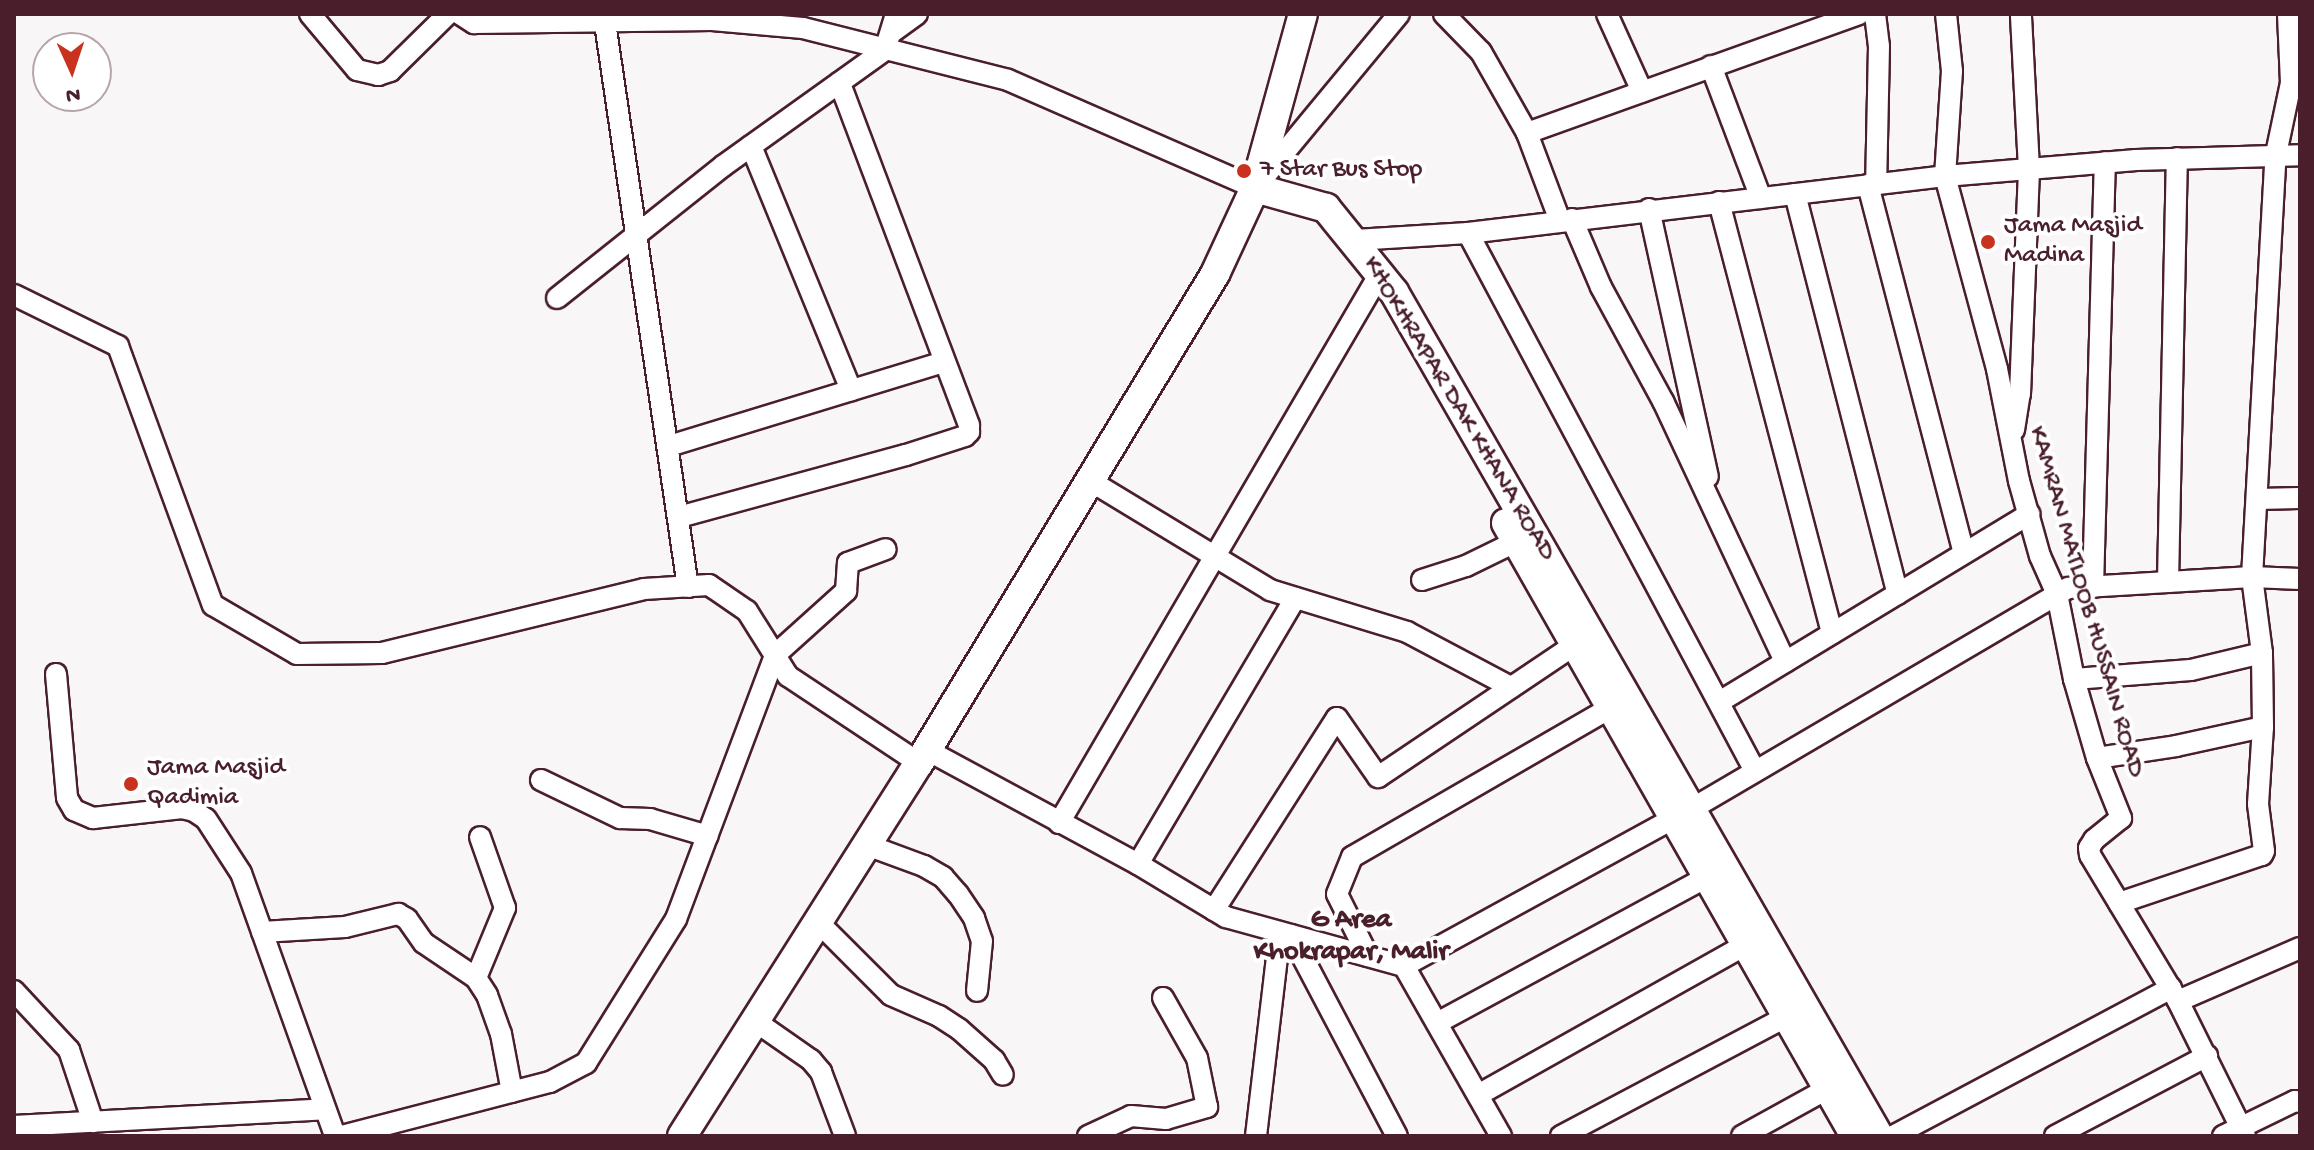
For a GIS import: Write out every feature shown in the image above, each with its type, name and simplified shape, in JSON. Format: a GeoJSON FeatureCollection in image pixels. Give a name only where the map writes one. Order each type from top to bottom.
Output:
{"type":"FeatureCollection","features":[{"type":"Feature","properties":{"kind":"street"},"geometry":{"type":"LineString","coordinates":[[310,14],[357,70],[378,75],[390,71],[448,14]]}},
{"type":"Feature","properties":{"kind":"street"},"geometry":{"type":"LineString","coordinates":[[460,14],[474,23],[534,19],[605,23],[630,18],[713,17],[805,21],[891,33],[1008,80],[1255,188],[1326,208],[1355,240],[1468,233],[1945,176],[2105,162],[2300,155]]}},
{"type":"Feature","properties":{"kind":"street"},"geometry":{"type":"LineString","coordinates":[[557,298],[751,146],[840,83],[891,33],[917,14]]}},
{"type":"Feature","properties":{"kind":"street"},"geometry":{"type":"LineString","coordinates":[[682,1136],[923,757],[1215,274],[1255,188],[1303,14]]}},
{"type":"Feature","properties":{"kind":"street"},"geometry":{"type":"LineString","coordinates":[[1255,188],[1399,14]]}},
{"type":"Feature","properties":{"kind":"street"},"geometry":{"type":"LineString","coordinates":[[1444,14],[1481,52],[1527,133],[1566,220],[1637,349],[1785,662]]}},
{"type":"Feature","properties":{"kind":"street"},"geometry":{"type":"LineString","coordinates":[[1607,14],[1642,91]]}},
{"type":"Feature","properties":{"kind":"street"},"geometry":{"type":"LineString","coordinates":[[1527,133],[1859,14]]}},
{"type":"Feature","properties":{"kind":"street"},"geometry":{"type":"LineString","coordinates":[[1875,14],[1879,46],[1872,184],[1964,553]]}},
{"type":"Feature","properties":{"kind":"street","name":"KAMRAN MATLOOB HUSSAIN ROAD"},"geometry":{"type":"LineString","coordinates":[[1946,14],[1952,71],[1945,176],[1997,369],[2011,442],[2040,556],[2057,594],[2074,679],[2097,758],[2121,818],[2089,848],[2207,1056],[2236,1133]]}},
{"type":"Feature","properties":{"kind":"street"},"geometry":{"type":"LineString","coordinates":[[2011,442],[2020,394],[2029,169],[2021,14]]}},
{"type":"Feature","properties":{"kind":"street"},"geometry":{"type":"LineString","coordinates":[[2119,903],[2263,854],[2258,804],[2263,727],[2262,653],[2252,577],[2276,154],[2296,82],[2288,14]]}},
{"type":"Feature","properties":{"kind":"street"},"geometry":{"type":"LineString","coordinates":[[605,23],[688,587]]}},
{"type":"Feature","properties":{"kind":"street"},"geometry":{"type":"LineString","coordinates":[[1711,66],[1761,198]]}},
{"type":"Feature","properties":{"kind":"street"},"geometry":{"type":"LineString","coordinates":[[679,517],[965,436],[969,425],[840,83]]}},
{"type":"Feature","properties":{"kind":"street"},"geometry":{"type":"LineString","coordinates":[[751,146],[851,390]]}},
{"type":"Feature","properties":{"kind":"street"},"geometry":{"type":"LineString","coordinates":[[2168,582],[2177,158]]}},
{"type":"Feature","properties":{"kind":"street"},"geometry":{"type":"LineString","coordinates":[[2093,587],[2105,162]]}},
{"type":"Feature","properties":{"kind":"street"},"geometry":{"type":"LineString","coordinates":[[1795,194],[1898,594]]}},
{"type":"Feature","properties":{"kind":"street"},"geometry":{"type":"LineString","coordinates":[[1719,202],[1832,633]]}},
{"type":"Feature","properties":{"kind":"street"},"geometry":{"type":"LineString","coordinates":[[1649,209],[1715,512]]}},
{"type":"Feature","properties":{"kind":"street"},"geometry":{"type":"LineString","coordinates":[[1468,233],[1755,771]]}},
{"type":"Feature","properties":{"kind":"street","name":"KHOKHRAPAR DAK KHANA ROAD"},"geometry":{"type":"LineString","coordinates":[[1355,240],[1517,541],[1612,707],[1683,812],[1709,876],[1855,1136]]}},
{"type":"Feature","properties":{"kind":"street","name":"KHOKHRAPAR DAK KHANA ROAD"},"geometry":{"type":"LineString","coordinates":[[1355,240],[1394,292],[1683,812],[1879,1136]]}},
{"type":"Feature","properties":{"kind":"street"},"geometry":{"type":"LineString","coordinates":[[1059,823],[1375,282]]}},
{"type":"Feature","properties":{"kind":"street"},"geometry":{"type":"LineString","coordinates":[[14,295],[118,346],[213,605],[297,654],[382,653],[644,589],[709,585],[747,611],[788,676],[923,757],[1138,864],[1226,917],[1404,966],[1501,1136]]}},
{"type":"Feature","properties":{"kind":"street"},"geometry":{"type":"LineString","coordinates":[[669,446],[944,362]]}},
{"type":"Feature","properties":{"kind":"street"},"geometry":{"type":"LineString","coordinates":[[1092,482],[1270,590],[1407,632],[1511,687]]}},
{"type":"Feature","properties":{"kind":"street"},"geometry":{"type":"LineString","coordinates":[[2257,499],[2300,498]]}},
{"type":"Feature","properties":{"kind":"street"},"geometry":{"type":"LineString","coordinates":[[1719,702],[2029,514]]}},
{"type":"Feature","properties":{"kind":"street"},"geometry":{"type":"LineString","coordinates":[[1422,580],[1466,566],[1517,541]]}},
{"type":"Feature","properties":{"kind":"street"},"geometry":{"type":"LineString","coordinates":[[342,1136],[550,1082],[586,1063],[676,919],[775,655],[846,591],[848,563],[886,549]]}},
{"type":"Feature","properties":{"kind":"street"},"geometry":{"type":"LineString","coordinates":[[1404,966],[1683,812],[2068,588],[2252,577],[2300,579]]}},
{"type":"Feature","properties":{"kind":"street"},"geometry":{"type":"LineString","coordinates":[[1138,864],[1295,598]]}},
{"type":"Feature","properties":{"kind":"street"},"geometry":{"type":"LineString","coordinates":[[1214,910],[1337,718],[1378,777],[1576,644]]}},
{"type":"Feature","properties":{"kind":"street"},"geometry":{"type":"LineString","coordinates":[[2074,679],[2191,670],[2262,653]]}},
{"type":"Feature","properties":{"kind":"street"},"geometry":{"type":"LineString","coordinates":[[56,674],[67,798],[74,810],[93,818],[182,808],[194,811],[206,819],[241,873],[335,1136]]}},
{"type":"Feature","properties":{"kind":"street"},"geometry":{"type":"LineString","coordinates":[[1368,956],[1337,894],[1352,857],[1612,707]]}},
{"type":"Feature","properties":{"kind":"street"},"geometry":{"type":"LineString","coordinates":[[2097,758],[2176,746],[2263,727]]}},
{"type":"Feature","properties":{"kind":"street"},"geometry":{"type":"LineString","coordinates":[[541,780],[620,818],[650,819],[708,836]]}},
{"type":"Feature","properties":{"kind":"street"},"geometry":{"type":"LineString","coordinates":[[476,978],[505,908],[480,837]]}},
{"type":"Feature","properties":{"kind":"street"},"geometry":{"type":"LineString","coordinates":[[867,845],[924,866],[943,877],[958,894],[974,918],[982,941],[977,991]]}},
{"type":"Feature","properties":{"kind":"street"},"geometry":{"type":"LineString","coordinates":[[1437,1023],[1709,876]]}},
{"type":"Feature","properties":{"kind":"street"},"geometry":{"type":"LineString","coordinates":[[262,932],[345,927],[398,914],[407,919],[424,943],[476,978],[487,995],[501,1034],[512,1092]]}},
{"type":"Feature","properties":{"kind":"street"},"geometry":{"type":"LineString","coordinates":[[818,922],[891,995],[939,1016],[959,1029],[994,1060],[1003,1075]]}},
{"type":"Feature","properties":{"kind":"street"},"geometry":{"type":"LineString","coordinates":[[1256,1136],[1285,934]]}},
{"type":"Feature","properties":{"kind":"street"},"geometry":{"type":"LineString","coordinates":[[1285,934],[1397,1136]]}},
{"type":"Feature","properties":{"kind":"street"},"geometry":{"type":"LineString","coordinates":[[1478,1095],[1747,944]]}},
{"type":"Feature","properties":{"kind":"street"},"geometry":{"type":"LineString","coordinates":[[1893,1136],[2174,994],[2300,948]]}},
{"type":"Feature","properties":{"kind":"street"},"geometry":{"type":"LineString","coordinates":[[14,991],[69,1050],[93,1122]]}},
{"type":"Feature","properties":{"kind":"street"},"geometry":{"type":"LineString","coordinates":[[1088,1136],[1131,1116],[1166,1119],[1207,1107],[1197,1058],[1163,998]]}},
{"type":"Feature","properties":{"kind":"street"},"geometry":{"type":"LineString","coordinates":[[1561,1136],[1788,1016]]}},
{"type":"Feature","properties":{"kind":"street"},"geometry":{"type":"LineString","coordinates":[[755,1021],[796,1047],[821,1072],[845,1136]]}},
{"type":"Feature","properties":{"kind":"street"},"geometry":{"type":"LineString","coordinates":[[2055,1136],[2207,1056]]}},
{"type":"Feature","properties":{"kind":"street"},"geometry":{"type":"LineString","coordinates":[[1742,1136],[1829,1088]]}},
{"type":"Feature","properties":{"kind":"street"},"geometry":{"type":"LineString","coordinates":[[2236,1133],[2300,1102]]}},
{"type":"Feature","properties":{"kind":"street"},"geometry":{"type":"LineString","coordinates":[[14,1126],[93,1122],[190,1126],[325,1109]]}},
{"type":"Feature","properties":{"kind":"place","name":"7 Star Bus Stop"},"geometry":{"type":"Point","coordinates":[1244,171]}},
{"type":"Feature","properties":{"kind":"place","name":"Jama Masjid Madina"},"geometry":{"type":"Point","coordinates":[1988,242]}},
{"type":"Feature","properties":{"kind":"place","name":"Jama Masjid Qadimia"},"geometry":{"type":"Point","coordinates":[131,784]}},
{"type":"Feature","properties":{"kind":"district","name":"G Area Khokrapar, Malir"},"geometry":{"type":"Point","coordinates":[1351,937]}}]}
